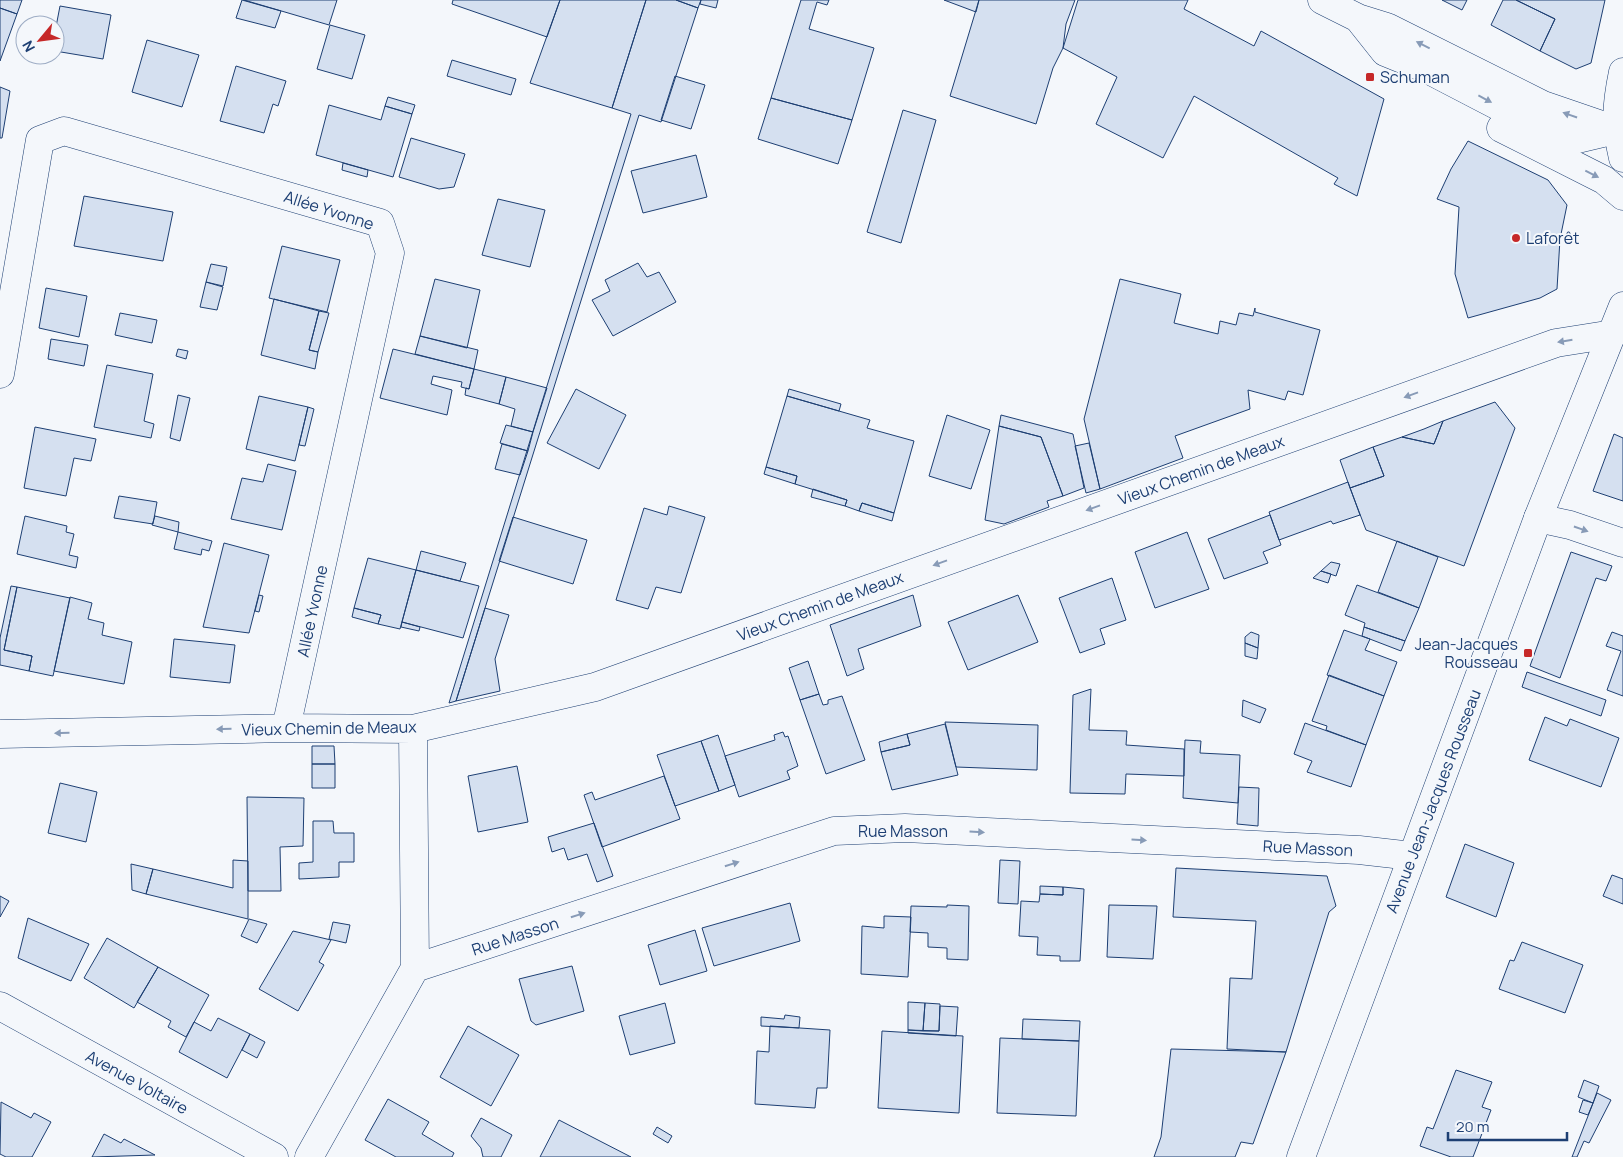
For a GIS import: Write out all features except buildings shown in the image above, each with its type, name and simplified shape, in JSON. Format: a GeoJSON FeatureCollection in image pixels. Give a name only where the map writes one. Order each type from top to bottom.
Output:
{"type":"FeatureCollection","features":[{"type":"Feature","properties":{"kind":"street"},"geometry":{"type":"LineString","coordinates":[[1322,0],[1358,18],[1387,27],[1542,105],[1620,133]]}},
{"type":"Feature","properties":{"kind":"street"},"geometry":{"type":"LineString","coordinates":[[1358,18],[1385,52],[1418,81],[1469,111],[1604,180],[1623,196]]}},
{"type":"Feature","properties":{"kind":"street"},"geometry":{"type":"LineString","coordinates":[[1385,52],[1427,69],[1533,124],[1578,139],[1620,133]]}},
{"type":"Feature","properties":{"kind":"street"},"geometry":{"type":"LineString","coordinates":[[1623,72],[1618,95],[1623,158]]}},
{"type":"Feature","properties":{"kind":"street","name":"Allée Yvonne"},"geometry":{"type":"LineString","coordinates":[[0,374],[40,140],[64,131],[380,223],[390,253],[286,728]]}},
{"type":"Feature","properties":{"kind":"street","name":"Avenue Jean-Jacques Rousseau"},"geometry":{"type":"LineString","coordinates":[[1308,1154],[1412,856],[1538,518],[1623,306]]}},
{"type":"Feature","properties":{"kind":"street","name":"Vieux Chemin de Meaux"},"geometry":{"type":"LineString","coordinates":[[0,734],[286,728],[413,729],[595,687],[1556,343],[1613,334]]}},
{"type":"Feature","properties":{"kind":"street"},"geometry":{"type":"LineString","coordinates":[[1538,518],[1570,525],[1623,543]]}},
{"type":"Feature","properties":{"kind":"street"},"geometry":{"type":"LineString","coordinates":[[309,1157],[415,968],[413,729]]}},
{"type":"Feature","properties":{"kind":"street","name":"Rue Masson"},"geometry":{"type":"LineString","coordinates":[[415,968],[834,831],[914,829],[1359,850],[1412,856]]}},
{"type":"Feature","properties":{"kind":"street","name":"Avenue Voltaire"},"geometry":{"type":"LineString","coordinates":[[0,1006],[274,1157]]}},
{"type":"Feature","properties":{"kind":"place","name":"Schuman"},"geometry":{"type":"Point","coordinates":[1370,77]}},
{"type":"Feature","properties":{"kind":"place","name":"Laforêt"},"geometry":{"type":"Point","coordinates":[1516,238]}},
{"type":"Feature","properties":{"kind":"place","name":"Jean-Jacques Rousseau"},"geometry":{"type":"Point","coordinates":[1528,653]}}]}
